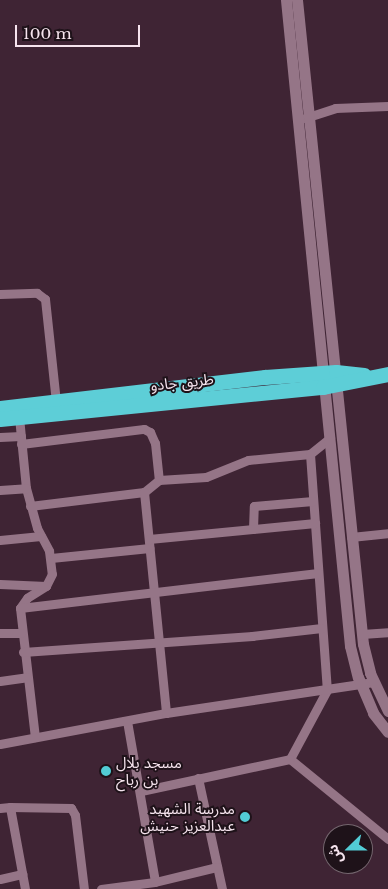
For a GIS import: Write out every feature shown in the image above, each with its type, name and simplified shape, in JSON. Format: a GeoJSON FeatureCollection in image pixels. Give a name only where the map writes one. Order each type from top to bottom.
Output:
{"type":"FeatureCollection","features":[{"type":"Feature","properties":{"kind":"highway","name":"طريق جادو"},"geometry":{"type":"LineString","coordinates":[[0,408],[388,374]]}},
{"type":"Feature","properties":{"kind":"highway","name":"طريق جادو"},"geometry":{"type":"LineString","coordinates":[[0,419],[329,379]]}},
{"type":"Feature","properties":{"kind":"street"},"geometry":{"type":"LineString","coordinates":[[286,0],[303,119],[329,379],[351,537],[362,634],[374,682],[388,712]]}},
{"type":"Feature","properties":{"kind":"street"},"geometry":{"type":"LineString","coordinates":[[297,0],[303,119]]}},
{"type":"Feature","properties":{"kind":"street"},"geometry":{"type":"LineString","coordinates":[[303,119],[334,108],[388,106]]}},
{"type":"Feature","properties":{"kind":"street"},"geometry":{"type":"LineString","coordinates":[[0,294],[37,293],[44,299],[56,402]]}},
{"type":"Feature","properties":{"kind":"street"},"geometry":{"type":"LineString","coordinates":[[329,379],[330,438],[350,646],[361,684],[373,712],[388,732]]}},
{"type":"Feature","properties":{"kind":"street"},"geometry":{"type":"LineString","coordinates":[[19,417],[26,488],[30,506],[51,558],[52,578],[46,586],[27,598],[20,608],[23,652],[35,738]]}},
{"type":"Feature","properties":{"kind":"street"},"geometry":{"type":"LineString","coordinates":[[0,437],[21,440],[144,429],[150,432],[155,443],[159,480]]}},
{"type":"Feature","properties":{"kind":"street"},"geometry":{"type":"LineString","coordinates":[[30,506],[144,492],[159,480],[206,477],[248,460],[310,454],[330,438]]}},
{"type":"Feature","properties":{"kind":"street"},"geometry":{"type":"LineString","coordinates":[[290,759],[327,690],[310,454]]}},
{"type":"Feature","properties":{"kind":"street"},"geometry":{"type":"LineString","coordinates":[[0,490],[26,488]]}},
{"type":"Feature","properties":{"kind":"street"},"geometry":{"type":"LineString","coordinates":[[144,492],[156,593],[166,713]]}},
{"type":"Feature","properties":{"kind":"street"},"geometry":{"type":"LineString","coordinates":[[253,529],[254,506],[313,501]]}},
{"type":"Feature","properties":{"kind":"street"},"geometry":{"type":"LineString","coordinates":[[51,558],[253,529],[315,523]]}},
{"type":"Feature","properties":{"kind":"street"},"geometry":{"type":"LineString","coordinates":[[351,537],[388,533]]}},
{"type":"Feature","properties":{"kind":"street"},"geometry":{"type":"LineString","coordinates":[[0,540],[41,536]]}},
{"type":"Feature","properties":{"kind":"street"},"geometry":{"type":"LineString","coordinates":[[20,608],[318,573]]}},
{"type":"Feature","properties":{"kind":"street"},"geometry":{"type":"LineString","coordinates":[[0,584],[46,586]]}},
{"type":"Feature","properties":{"kind":"street"},"geometry":{"type":"LineString","coordinates":[[23,652],[322,628]]}},
{"type":"Feature","properties":{"kind":"street"},"geometry":{"type":"LineString","coordinates":[[362,634],[388,632]]}},
{"type":"Feature","properties":{"kind":"street"},"geometry":{"type":"LineString","coordinates":[[0,633],[21,633]]}},
{"type":"Feature","properties":{"kind":"street"},"geometry":{"type":"LineString","coordinates":[[0,681],[26,678]]}},
{"type":"Feature","properties":{"kind":"street"},"geometry":{"type":"LineString","coordinates":[[0,744],[166,713],[374,682]]}},
{"type":"Feature","properties":{"kind":"street"},"geometry":{"type":"LineString","coordinates":[[127,721],[155,882]]}},
{"type":"Feature","properties":{"kind":"street"},"geometry":{"type":"LineString","coordinates":[[140,791],[290,759]]}},
{"type":"Feature","properties":{"kind":"street"},"geometry":{"type":"LineString","coordinates":[[290,759],[388,839]]}},
{"type":"Feature","properties":{"kind":"street"},"geometry":{"type":"LineString","coordinates":[[198,778],[222,889]]}},
{"type":"Feature","properties":{"kind":"street"},"geometry":{"type":"LineString","coordinates":[[10,807],[25,889]]}},
{"type":"Feature","properties":{"kind":"street"},"geometry":{"type":"LineString","coordinates":[[0,808],[71,808],[84,889]]}},
{"type":"Feature","properties":{"kind":"street"},"geometry":{"type":"LineString","coordinates":[[102,889],[155,882],[217,867]]}},
{"type":"Feature","properties":{"kind":"street"},"geometry":{"type":"LineString","coordinates":[[0,879],[22,874]]}},
{"type":"Feature","properties":{"kind":"place","name":"مسجد بلال بن رباح"},"geometry":{"type":"Point","coordinates":[106,771]}},
{"type":"Feature","properties":{"kind":"place","name":"مدرسة الشهيد عبدالعزيز حنيش"},"geometry":{"type":"Point","coordinates":[245,817]}}]}
